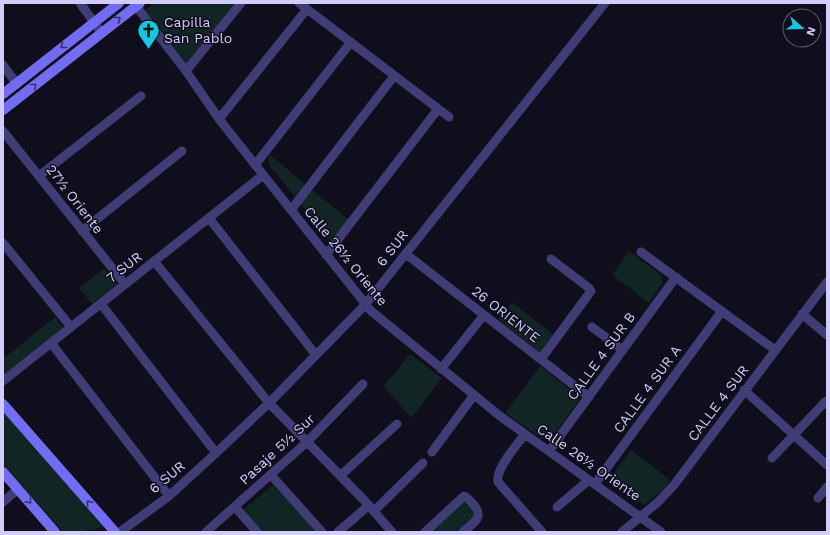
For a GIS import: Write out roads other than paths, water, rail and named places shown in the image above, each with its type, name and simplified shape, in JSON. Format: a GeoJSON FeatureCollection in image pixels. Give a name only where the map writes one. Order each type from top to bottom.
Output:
{"type":"FeatureCollection","features":[{"type":"Feature","properties":{"kind":"main road"},"geometry":{"type":"LineString","coordinates":[[3,94],[119,3]]}},
{"type":"Feature","properties":{"kind":"main road"},"geometry":{"type":"LineString","coordinates":[[3,110],[138,4]]}},
{"type":"Feature","properties":{"kind":"main road"},"geometry":{"type":"LineString","coordinates":[[3,404],[115,532]]}},
{"type":"Feature","properties":{"kind":"main road"},"geometry":{"type":"LineString","coordinates":[[3,472],[55,532]]}},
{"type":"Feature","properties":{"kind":"street"},"geometry":{"type":"LineString","coordinates":[[80,3],[101,32]]}},
{"type":"Feature","properties":{"kind":"street"},"geometry":{"type":"LineString","coordinates":[[186,71],[241,3]]}},
{"type":"Feature","properties":{"kind":"street","name":"6 SUR"},"geometry":{"type":"LineString","coordinates":[[120,532],[169,496],[269,403],[366,305],[605,3]]}},
{"type":"Feature","properties":{"kind":"street","name":"Calle 26½ Oriente"},"geometry":{"type":"LineString","coordinates":[[138,4],[220,119],[326,255],[377,317],[525,434],[641,516],[661,532]]}},
{"type":"Feature","properties":{"kind":"street"},"geometry":{"type":"LineString","coordinates":[[220,119],[303,6],[448,117]]}},
{"type":"Feature","properties":{"kind":"street"},"geometry":{"type":"LineString","coordinates":[[255,164],[351,42]]}},
{"type":"Feature","properties":{"kind":"street"},"geometry":{"type":"LineString","coordinates":[[3,65],[16,83]]}},
{"type":"Feature","properties":{"kind":"street"},"geometry":{"type":"LineString","coordinates":[[291,210],[394,76]]}},
{"type":"Feature","properties":{"kind":"street"},"geometry":{"type":"LineString","coordinates":[[38,176],[140,96]]}},
{"type":"Feature","properties":{"kind":"street"},"geometry":{"type":"LineString","coordinates":[[326,255],[438,109]]}},
{"type":"Feature","properties":{"kind":"street","name":"27½ Oriente"},"geometry":{"type":"LineString","coordinates":[[3,131],[125,284]]}},
{"type":"Feature","properties":{"kind":"street"},"geometry":{"type":"LineString","coordinates":[[82,231],[182,151]]}},
{"type":"Feature","properties":{"kind":"street","name":"7 SUR"},"geometry":{"type":"LineString","coordinates":[[3,381],[263,175]]}},
{"type":"Feature","properties":{"kind":"street"},"geometry":{"type":"LineString","coordinates":[[209,218],[316,355]]}},
{"type":"Feature","properties":{"kind":"street"},"geometry":{"type":"LineString","coordinates":[[3,243],[71,328]]}},
{"type":"Feature","properties":{"kind":"street"},"geometry":{"type":"LineString","coordinates":[[641,252],[775,350]]}},
{"type":"Feature","properties":{"kind":"street","name":"26 ORIENTE"},"geometry":{"type":"LineString","coordinates":[[406,254],[589,397]]}},
{"type":"Feature","properties":{"kind":"street"},"geometry":{"type":"LineString","coordinates":[[541,359],[591,293],[590,289],[550,259]]}},
{"type":"Feature","properties":{"kind":"street"},"geometry":{"type":"LineString","coordinates":[[154,261],[269,403],[371,508],[392,532]]}},
{"type":"Feature","properties":{"kind":"street","name":"CALLE 4 SUR B"},"geometry":{"type":"LineString","coordinates":[[549,451],[676,277]]}},
{"type":"Feature","properties":{"kind":"street","name":"CALLE 4 SUR"},"geometry":{"type":"LineString","coordinates":[[622,532],[658,502],[674,485],[744,390],[827,282]]}},
{"type":"Feature","properties":{"kind":"street"},"geometry":{"type":"LineString","coordinates":[[101,304],[216,452]]}},
{"type":"Feature","properties":{"kind":"street","name":"CALLE 4 SUR A"},"geometry":{"type":"LineString","coordinates":[[557,507],[592,482],[722,311]]}},
{"type":"Feature","properties":{"kind":"street"},"geometry":{"type":"LineString","coordinates":[[802,314],[827,336]]}},
{"type":"Feature","properties":{"kind":"street"},"geometry":{"type":"LineString","coordinates":[[441,369],[484,315]]}},
{"type":"Feature","properties":{"kind":"street"},"geometry":{"type":"LineString","coordinates":[[592,327],[623,350]]}},
{"type":"Feature","properties":{"kind":"street"},"geometry":{"type":"LineString","coordinates":[[51,343],[169,496]]}},
{"type":"Feature","properties":{"kind":"street","name":"Pasaje 5½ Sur"},"geometry":{"type":"LineString","coordinates":[[206,532],[272,475],[364,384]]}},
{"type":"Feature","properties":{"kind":"street"},"geometry":{"type":"LineString","coordinates":[[744,390],[827,465]]}},
{"type":"Feature","properties":{"kind":"street"},"geometry":{"type":"LineString","coordinates":[[432,452],[474,395]]}},
{"type":"Feature","properties":{"kind":"street"},"geometry":{"type":"LineString","coordinates":[[772,458],[826,401]]}},
{"type":"Feature","properties":{"kind":"street"},"geometry":{"type":"LineString","coordinates":[[340,476],[396,424]]}},
{"type":"Feature","properties":{"kind":"street"},"geometry":{"type":"LineString","coordinates":[[525,434],[501,467],[497,476],[498,482],[542,532]]}},
{"type":"Feature","properties":{"kind":"street"},"geometry":{"type":"LineString","coordinates":[[338,532],[371,508],[423,463]]}},
{"type":"Feature","properties":{"kind":"street"},"geometry":{"type":"LineString","coordinates":[[272,475],[322,532]]}},
{"type":"Feature","properties":{"kind":"street"},"geometry":{"type":"LineString","coordinates":[[818,498],[827,487]]}},
{"type":"Feature","properties":{"kind":"street"},"geometry":{"type":"LineString","coordinates":[[3,502],[18,489]]}},
{"type":"Feature","properties":{"kind":"street"},"geometry":{"type":"LineString","coordinates":[[425,532],[464,496],[479,511],[479,514],[478,519],[463,532]]}},
{"type":"Feature","properties":{"kind":"street"},"geometry":{"type":"LineString","coordinates":[[235,507],[257,532]]}},
{"type":"Feature","properties":{"kind":"place","name":"Capilla San Pablo"},"geometry":{"type":"Point","coordinates":[148,50]}}]}
